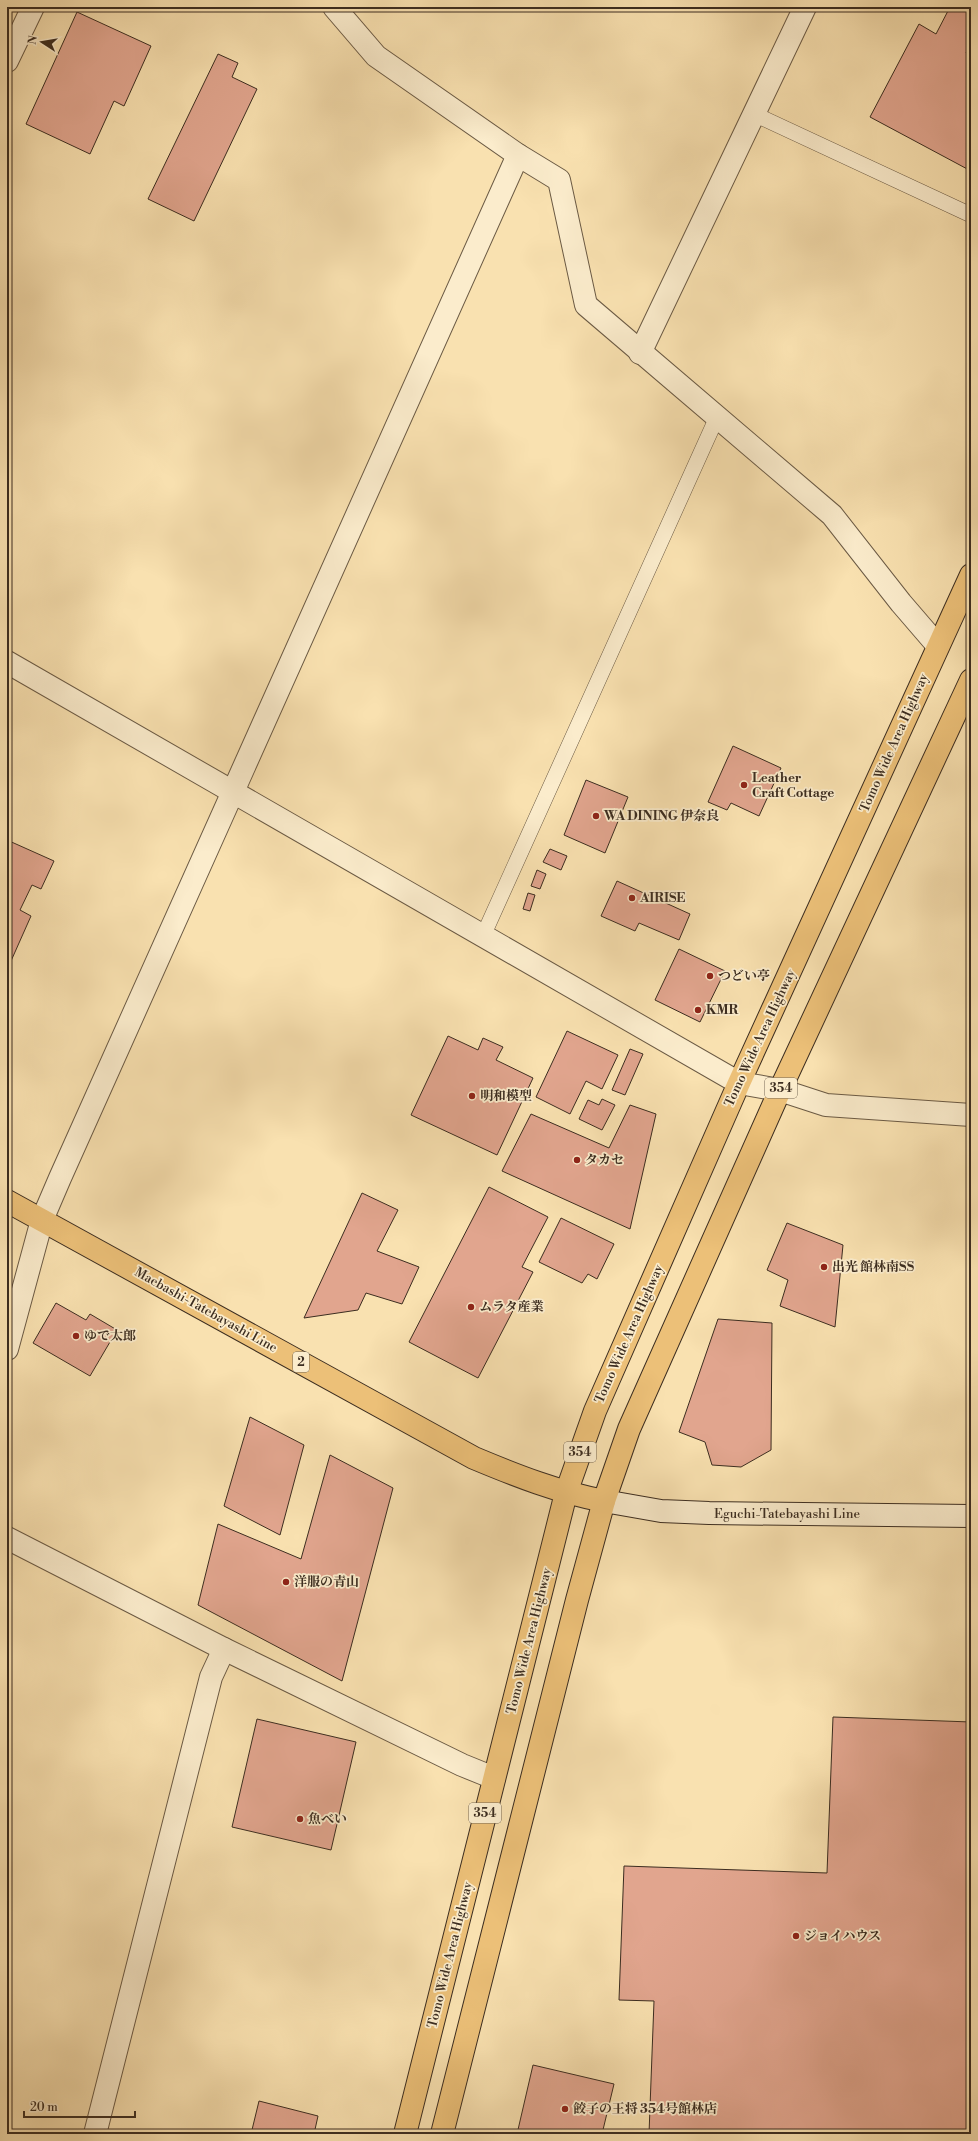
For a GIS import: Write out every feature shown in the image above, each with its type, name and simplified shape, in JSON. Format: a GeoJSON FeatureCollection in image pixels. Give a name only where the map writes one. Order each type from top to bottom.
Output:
{"type":"FeatureCollection","features":[{"type":"Feature","properties":{"kind":"main road","name":"Tomo Wide Area Highway"},"geometry":{"type":"LineString","coordinates":[[405,2134],[566,1493],[595,1411],[739,1083],[971,575]]}},
{"type":"Feature","properties":{"kind":"main road","name":"354"},"geometry":{"type":"LineString","coordinates":[[442,2134],[604,1501],[629,1428],[780,1090],[971,680]]}},
{"type":"Feature","properties":{"kind":"main road","name":"Maebashi-Tatebayashi Line"},"geometry":{"type":"LineString","coordinates":[[7,1201],[474,1458],[517,1477],[566,1493],[604,1501]]}},
{"type":"Feature","properties":{"kind":"street"},"geometry":{"type":"LineString","coordinates":[[7,61],[33,7]]}},
{"type":"Feature","properties":{"kind":"street"},"geometry":{"type":"LineString","coordinates":[[334,7],[376,56],[518,155],[559,180],[586,305],[640,353],[832,515],[901,603],[938,646]]}},
{"type":"Feature","properties":{"kind":"street"},"geometry":{"type":"LineString","coordinates":[[640,353],[804,7]]}},
{"type":"Feature","properties":{"kind":"street"},"geometry":{"type":"LineString","coordinates":[[7,1349],[42,1220],[518,155]]}},
{"type":"Feature","properties":{"kind":"street"},"geometry":{"type":"LineString","coordinates":[[7,662],[739,1083],[780,1090],[826,1105],[971,1115]]}},
{"type":"Feature","properties":{"kind":"street","name":"Eguchi-Tatebayashi Line"},"geometry":{"type":"LineString","coordinates":[[604,1501],[661,1511],[702,1513],[971,1516]]}},
{"type":"Feature","properties":{"kind":"street"},"geometry":{"type":"LineString","coordinates":[[7,1538],[224,1649],[462,1766],[494,1778]]}},
{"type":"Feature","properties":{"kind":"street"},"geometry":{"type":"LineString","coordinates":[[95,2134],[211,1677],[224,1649]]}},
{"type":"Feature","properties":{"kind":"lane"},"geometry":{"type":"LineString","coordinates":[[754,114],[971,215]]}},
{"type":"Feature","properties":{"kind":"lane"},"geometry":{"type":"LineString","coordinates":[[482,936],[717,417]]}},
{"type":"Feature","properties":{"kind":"building"},"geometry":{"type":"Polygon","coordinates":[[[950,7],[971,7],[971,44],[966,53],[971,55],[971,171],[870,117],[919,24],[936,34],[950,7]]]}},
{"type":"Feature","properties":{"kind":"building"},"geometry":{"type":"Polygon","coordinates":[[[77,12],[151,46],[124,106],[114,101],[90,154],[26,124],[77,12]]]}},
{"type":"Feature","properties":{"kind":"building"},"geometry":{"type":"Polygon","coordinates":[[[218,54],[238,63],[232,77],[257,89],[194,221],[148,199],[218,54]]]}},
{"type":"Feature","properties":{"kind":"building","name":"Leather Craft Cottage"},"geometry":{"type":"Polygon","coordinates":[[[733,746],[781,768],[759,816],[731,803],[727,810],[708,802],[733,746]]]}},
{"type":"Feature","properties":{"kind":"building","name":"WA DINING 伊奈良"},"geometry":{"type":"Polygon","coordinates":[[[586,780],[628,797],[605,853],[564,835],[586,780]]]}},
{"type":"Feature","properties":{"kind":"building"},"geometry":{"type":"Polygon","coordinates":[[[7,840],[54,861],[41,889],[32,885],[20,910],[31,916],[7,970],[7,840]]]}},
{"type":"Feature","properties":{"kind":"building"},"geometry":{"type":"Polygon","coordinates":[[[550,849],[567,856],[561,870],[543,862],[550,849]]]}},
{"type":"Feature","properties":{"kind":"building"},"geometry":{"type":"Polygon","coordinates":[[[537,870],[546,874],[540,889],[531,886],[537,870]]]}},
{"type":"Feature","properties":{"kind":"building","name":"AIRISE"},"geometry":{"type":"Polygon","coordinates":[[[617,881],[690,914],[679,940],[639,923],[635,931],[601,916],[617,881]]]}},
{"type":"Feature","properties":{"kind":"building"},"geometry":{"type":"Polygon","coordinates":[[[528,893],[535,895],[530,911],[523,909],[528,893]]]}},
{"type":"Feature","properties":{"kind":"building"},"geometry":{"type":"Polygon","coordinates":[[[679,949],[725,971],[700,1022],[655,1000],[679,949]]]}},
{"type":"Feature","properties":{"kind":"building"},"geometry":{"type":"Polygon","coordinates":[[[567,1031],[618,1055],[602,1089],[586,1081],[570,1114],[536,1097],[567,1031]]]}},
{"type":"Feature","properties":{"kind":"building","name":"明和模型"},"geometry":{"type":"Polygon","coordinates":[[[448,1036],[478,1050],[483,1038],[503,1047],[496,1060],[533,1078],[497,1155],[411,1115],[448,1036]]]}},
{"type":"Feature","properties":{"kind":"building"},"geometry":{"type":"Polygon","coordinates":[[[630,1049],[643,1054],[625,1095],[612,1090],[630,1049]]]}},
{"type":"Feature","properties":{"kind":"building"},"geometry":{"type":"Polygon","coordinates":[[[602,1099],[615,1105],[602,1130],[579,1119],[588,1100],[599,1105],[602,1099]]]}},
{"type":"Feature","properties":{"kind":"building","name":"タカセ"},"geometry":{"type":"Polygon","coordinates":[[[630,1105],[656,1114],[630,1229],[502,1171],[531,1114],[609,1148],[630,1105]]]}},
{"type":"Feature","properties":{"kind":"building","name":"ムラタ産業"},"geometry":{"type":"Polygon","coordinates":[[[489,1187],[548,1217],[522,1267],[533,1272],[478,1378],[409,1342],[489,1187]]]}},
{"type":"Feature","properties":{"kind":"building"},"geometry":{"type":"Polygon","coordinates":[[[362,1193],[398,1210],[377,1251],[419,1267],[402,1304],[366,1293],[358,1310],[304,1318],[362,1193]]]}},
{"type":"Feature","properties":{"kind":"building"},"geometry":{"type":"Polygon","coordinates":[[[561,1218],[614,1244],[597,1279],[588,1274],[582,1283],[539,1262],[561,1218]]]}},
{"type":"Feature","properties":{"kind":"building"},"geometry":{"type":"Polygon","coordinates":[[[787,1223],[843,1245],[835,1327],[780,1306],[788,1280],[767,1270],[787,1223]]]}},
{"type":"Feature","properties":{"kind":"building"},"geometry":{"type":"Polygon","coordinates":[[[56,1303],[86,1320],[90,1314],[117,1330],[90,1376],[33,1343],[56,1303]]]}},
{"type":"Feature","properties":{"kind":"building"},"geometry":{"type":"Polygon","coordinates":[[[718,1319],[772,1323],[771,1450],[741,1467],[712,1465],[705,1442],[679,1432],[718,1319]]]}},
{"type":"Feature","properties":{"kind":"building"},"geometry":{"type":"Polygon","coordinates":[[[250,1417],[304,1445],[280,1535],[224,1506],[250,1417]]]}},
{"type":"Feature","properties":{"kind":"building","name":"洋服の青山"},"geometry":{"type":"Polygon","coordinates":[[[330,1455],[393,1488],[342,1681],[198,1605],[218,1524],[301,1559],[330,1455]]]}},
{"type":"Feature","properties":{"kind":"building","name":"ジョイハウス"},"geometry":{"type":"Polygon","coordinates":[[[833,1717],[971,1722],[971,2134],[649,2134],[654,2001],[619,2000],[624,1866],[827,1873],[833,1717]]]}},
{"type":"Feature","properties":{"kind":"building"},"geometry":{"type":"Polygon","coordinates":[[[257,1719],[356,1742],[331,1850],[232,1827],[257,1719]]]}},
{"type":"Feature","properties":{"kind":"building","name":"餃子の王将 354号館林店"},"geometry":{"type":"Polygon","coordinates":[[[533,2065],[614,2084],[602,2134],[517,2134],[533,2065]]]}},
{"type":"Feature","properties":{"kind":"building"},"geometry":{"type":"Polygon","coordinates":[[[259,2101],[318,2116],[314,2134],[251,2134],[259,2101]]]}},
{"type":"Feature","properties":{"kind":"place","name":"Leather Craft Cottage"},"geometry":{"type":"Point","coordinates":[744,785]}},
{"type":"Feature","properties":{"kind":"place","name":"WA DINING 伊奈良"},"geometry":{"type":"Point","coordinates":[596,816]}},
{"type":"Feature","properties":{"kind":"place","name":"AIRISE"},"geometry":{"type":"Point","coordinates":[632,898]}},
{"type":"Feature","properties":{"kind":"place","name":"つどい亭"},"geometry":{"type":"Point","coordinates":[710,976]}},
{"type":"Feature","properties":{"kind":"place","name":"KMR"},"geometry":{"type":"Point","coordinates":[698,1010]}},
{"type":"Feature","properties":{"kind":"place","name":"明和模型"},"geometry":{"type":"Point","coordinates":[472,1096]}},
{"type":"Feature","properties":{"kind":"place","name":"タカセ"},"geometry":{"type":"Point","coordinates":[577,1160]}},
{"type":"Feature","properties":{"kind":"place","name":"出光 館林南SS"},"geometry":{"type":"Point","coordinates":[824,1267]}},
{"type":"Feature","properties":{"kind":"place","name":"ムラタ産業"},"geometry":{"type":"Point","coordinates":[471,1307]}},
{"type":"Feature","properties":{"kind":"place","name":"ゆで太郎"},"geometry":{"type":"Point","coordinates":[76,1336]}},
{"type":"Feature","properties":{"kind":"place","name":"洋服の青山"},"geometry":{"type":"Point","coordinates":[286,1582]}},
{"type":"Feature","properties":{"kind":"place","name":"魚べい"},"geometry":{"type":"Point","coordinates":[300,1819]}},
{"type":"Feature","properties":{"kind":"place","name":"ジョイハウス"},"geometry":{"type":"Point","coordinates":[796,1936]}},
{"type":"Feature","properties":{"kind":"place","name":"餃子の王将 354号館林店"},"geometry":{"type":"Point","coordinates":[565,2109]}}]}
